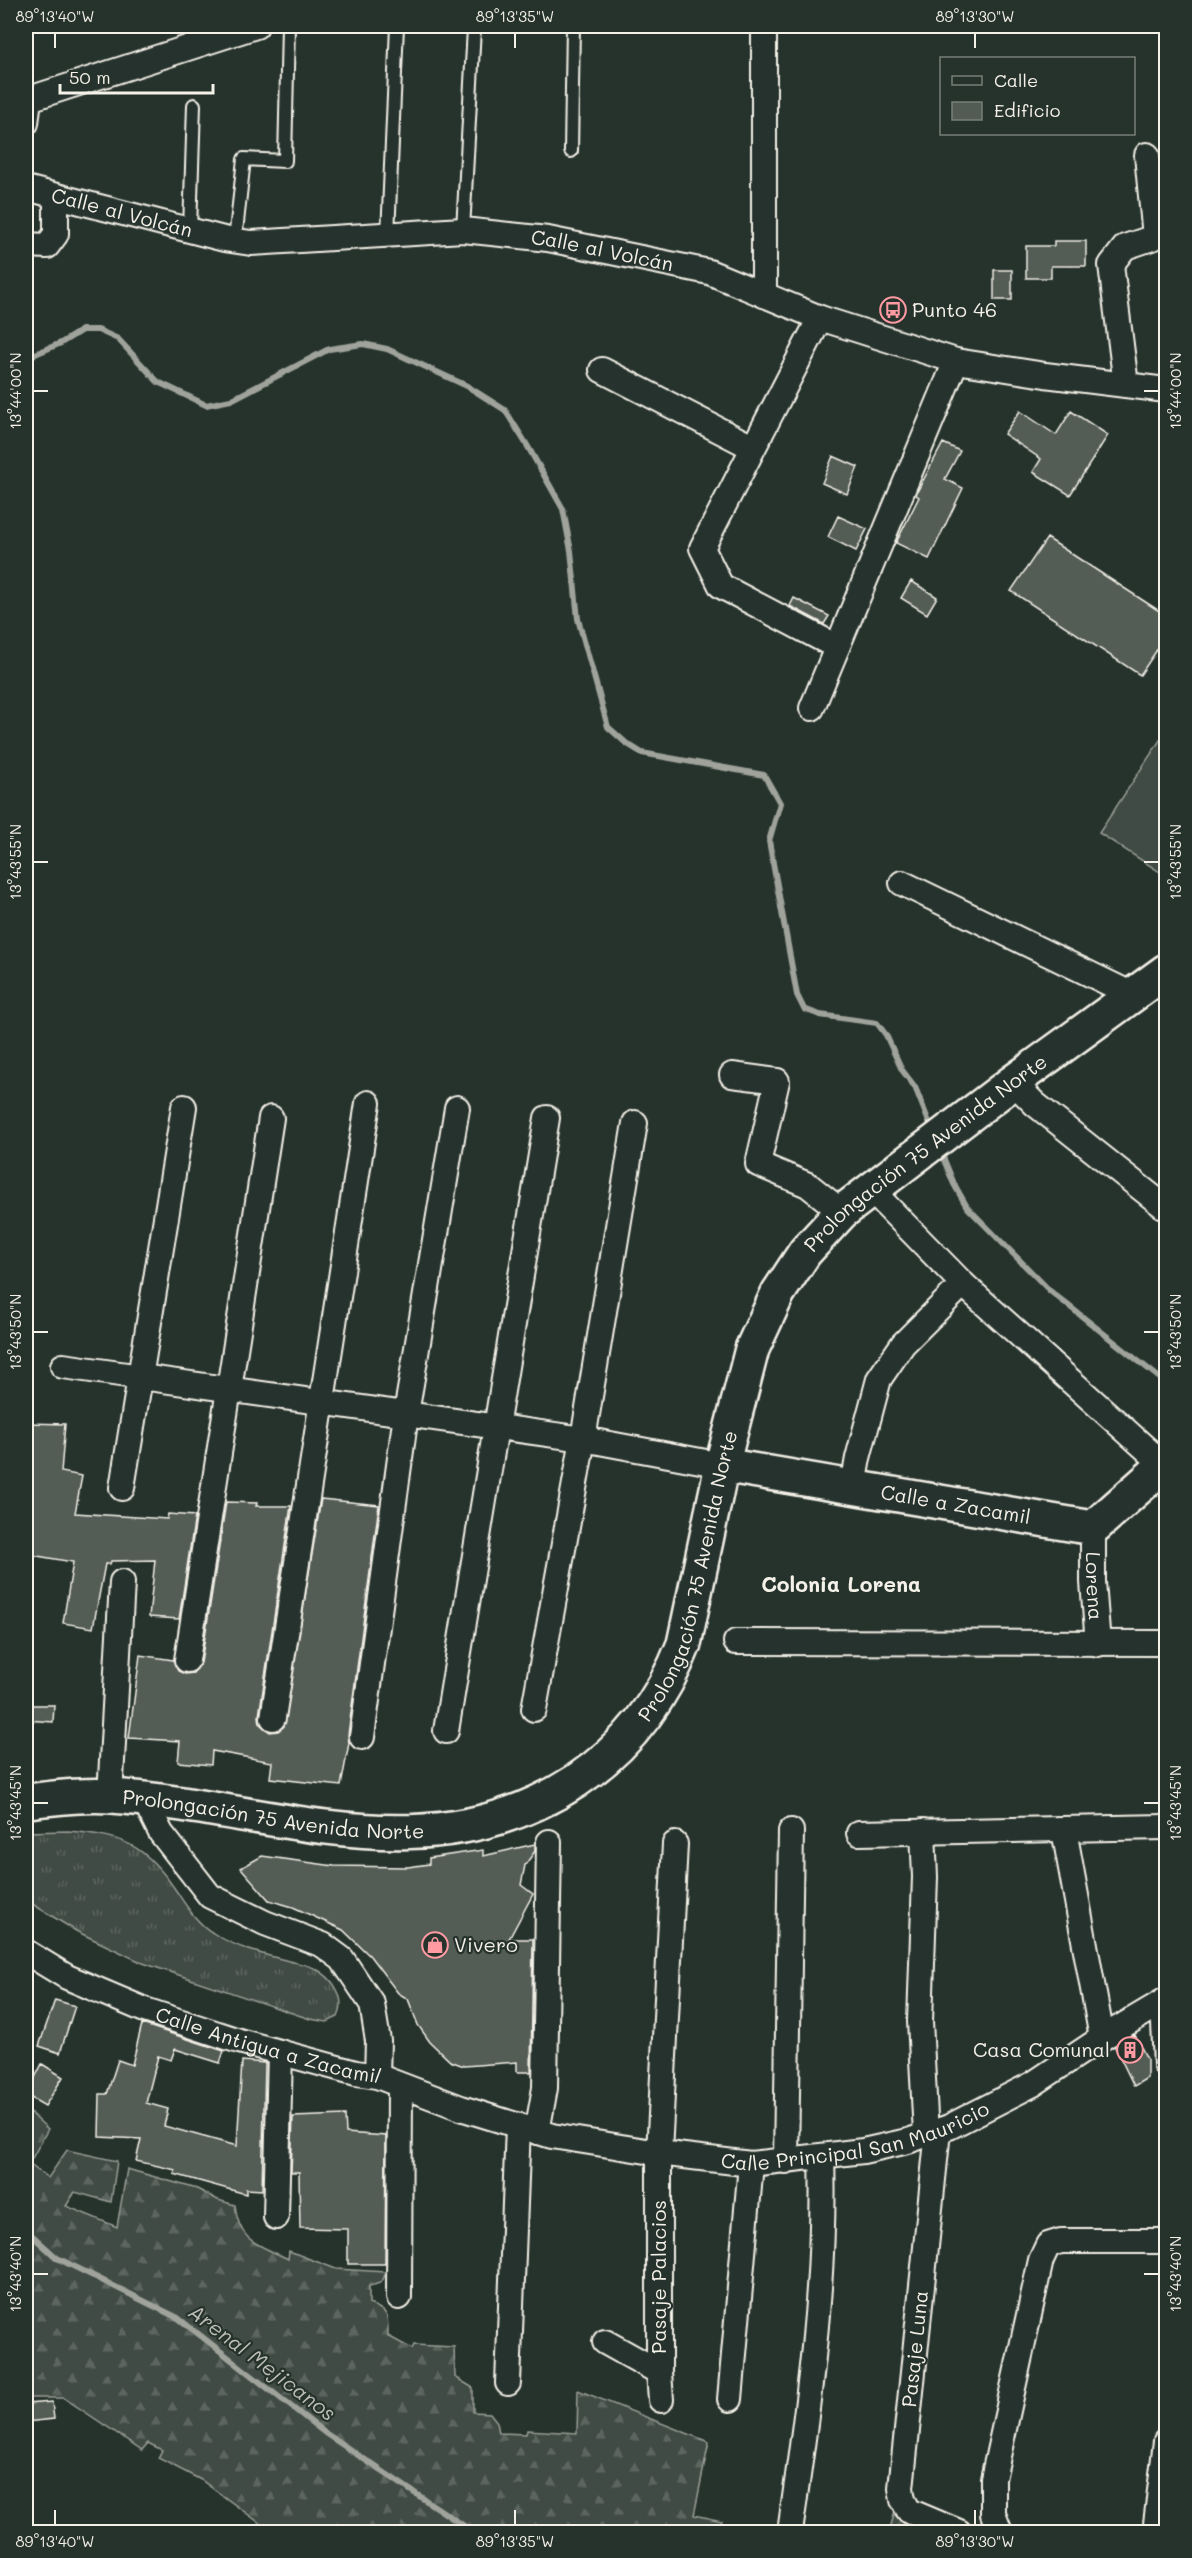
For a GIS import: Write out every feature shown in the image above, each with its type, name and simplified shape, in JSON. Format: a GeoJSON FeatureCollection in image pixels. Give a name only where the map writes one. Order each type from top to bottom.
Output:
{"type":"FeatureCollection","features":[{"type":"Feature","properties":{"kind":"main road","name":"Prolongación 75 Avenida Norte"},"geometry":{"type":"LineString","coordinates":[[26,1801],[71,1796],[110,1796],[144,1799],[333,1829],[398,1832],[457,1828],[499,1818],[548,1799],[588,1772],[624,1744],[655,1702],[674,1670],[684,1644],[722,1465],[752,1348],[778,1293],[805,1252],[842,1212],[1013,1082],[1167,971]]}},
{"type":"Feature","properties":{"kind":"main road","name":"Calle a Zacamil"},"geometry":{"type":"LineString","coordinates":[[722,1465],[1093,1528]]}},
{"type":"Feature","properties":{"kind":"main road"},"geometry":{"type":"LineString","coordinates":[[1093,1528],[1166,1466]]}},
{"type":"Feature","properties":{"kind":"street"},"geometry":{"type":"LineString","coordinates":[[26,123],[29,99],[256,26]]}},
{"type":"Feature","properties":{"kind":"street"},"geometry":{"type":"LineString","coordinates":[[764,26],[764,295]]}},
{"type":"Feature","properties":{"kind":"street"},"geometry":{"type":"LineString","coordinates":[[1126,385],[1111,265],[1125,247],[1155,237],[1147,155]]}},
{"type":"Feature","properties":{"kind":"street","name":"Calle al Volcán"},"geometry":{"type":"LineString","coordinates":[[26,188],[235,241],[263,243],[463,230],[548,239],[709,272],[820,318],[956,361],[1167,390]]}},
{"type":"Feature","properties":{"kind":"street"},"geometry":{"type":"LineString","coordinates":[[26,245],[47,246],[56,234],[56,196]]}},
{"type":"Feature","properties":{"kind":"street"},"geometry":{"type":"LineString","coordinates":[[820,318],[702,548],[721,586],[837,646]]}},
{"type":"Feature","properties":{"kind":"street"},"geometry":{"type":"LineString","coordinates":[[812,708],[956,361]]}},
{"type":"Feature","properties":{"kind":"street"},"geometry":{"type":"LineString","coordinates":[[602,370],[752,447]]}},
{"type":"Feature","properties":{"kind":"street"},"geometry":{"type":"LineString","coordinates":[[902,883],[1133,996]]}},
{"type":"Feature","properties":{"kind":"street"},"geometry":{"type":"LineString","coordinates":[[732,1075],[777,1081],[758,1164],[808,1185],[842,1212]]}},
{"type":"Feature","properties":{"kind":"street"},"geometry":{"type":"LineString","coordinates":[[1013,1082],[1035,1104],[1167,1208]]}},
{"type":"Feature","properties":{"kind":"street"},"geometry":{"type":"LineString","coordinates":[[273,1718],[368,1103]]}},
{"type":"Feature","properties":{"kind":"street"},"geometry":{"type":"LineString","coordinates":[[122,1488],[184,1107]]}},
{"type":"Feature","properties":{"kind":"street"},"geometry":{"type":"LineString","coordinates":[[362,1737],[406,1414],[457,1108]]}},
{"type":"Feature","properties":{"kind":"street"},"geometry":{"type":"LineString","coordinates":[[187,1660],[272,1118]]}},
{"type":"Feature","properties":{"kind":"street"},"geometry":{"type":"LineString","coordinates":[[446,1731],[547,1118]]}},
{"type":"Feature","properties":{"kind":"street"},"geometry":{"type":"LineString","coordinates":[[534,1709],[583,1439],[635,1123]]}},
{"type":"Feature","properties":{"kind":"street"},"geometry":{"type":"LineString","coordinates":[[884,1181],[963,1284],[1166,1466]]}},
{"type":"Feature","properties":{"kind":"street"},"geometry":{"type":"LineString","coordinates":[[853,1486],[879,1379],[903,1344],[963,1284]]}},
{"type":"Feature","properties":{"kind":"street"},"geometry":{"type":"LineString","coordinates":[[63,1366],[583,1439],[722,1465]]}},
{"type":"Feature","properties":{"kind":"street","name":"Lorena"},"geometry":{"type":"LineString","coordinates":[[1093,1528],[1093,1582],[1098,1644]]}},
{"type":"Feature","properties":{"kind":"street"},"geometry":{"type":"LineString","coordinates":[[110,1796],[122,1582]]}},
{"type":"Feature","properties":{"kind":"street"},"geometry":{"type":"LineString","coordinates":[[736,1642],[1167,1643]]}},
{"type":"Feature","properties":{"kind":"street"},"geometry":{"type":"LineString","coordinates":[[144,1799],[161,1833],[210,1896],[265,1923],[323,1945],[342,1959],[372,2004],[378,2041],[377,2076]]}},
{"type":"Feature","properties":{"kind":"street"},"geometry":{"type":"LineString","coordinates":[[859,1833],[1167,1827]]}},
{"type":"Feature","properties":{"kind":"street"},"geometry":{"type":"LineString","coordinates":[[1064,1830],[1102,2038]]}},
{"type":"Feature","properties":{"kind":"street"},"geometry":{"type":"LineString","coordinates":[[786,2161],[791,1831]]}},
{"type":"Feature","properties":{"kind":"street","name":"Pasaje Luna"},"geometry":{"type":"LineString","coordinates":[[923,1831],[925,1877],[920,2021],[932,2133],[901,2488],[903,2500],[909,2511],[959,2532]]}},
{"type":"Feature","properties":{"kind":"street"},"geometry":{"type":"LineString","coordinates":[[508,2383],[527,2129],[545,2088],[549,1842]]}},
{"type":"Feature","properties":{"kind":"street","name":"Pasaje Palacios"},"geometry":{"type":"LineString","coordinates":[[661,2400],[659,2154],[675,1844]]}},
{"type":"Feature","properties":{"kind":"street","name":"Calle Antigua a Zacamil"},"geometry":{"type":"LineString","coordinates":[[26,1952],[68,1977],[124,2001],[239,2041],[356,2073],[377,2076],[400,2087],[527,2129]]}},
{"type":"Feature","properties":{"kind":"street"},"geometry":{"type":"LineString","coordinates":[[1165,2001],[1167,2065]]}},
{"type":"Feature","properties":{"kind":"street","name":"Calle Principal San Mauricio"},"geometry":{"type":"LineString","coordinates":[[527,2129],[659,2154],[751,2164],[863,2151],[932,2133],[1033,2084],[1102,2038],[1165,2001]]}},
{"type":"Feature","properties":{"kind":"street"},"geometry":{"type":"LineString","coordinates":[[276,2217],[280,2052]]}},
{"type":"Feature","properties":{"kind":"street"},"geometry":{"type":"LineString","coordinates":[[399,2298],[400,2087]]}},
{"type":"Feature","properties":{"kind":"street"},"geometry":{"type":"LineString","coordinates":[[790,2532],[817,2318],[823,2197],[822,2156]]}},
{"type":"Feature","properties":{"kind":"street"},"geometry":{"type":"LineString","coordinates":[[730,2399],[751,2164]]}},
{"type":"Feature","properties":{"kind":"street"},"geometry":{"type":"LineString","coordinates":[[1000,2532],[993,2514],[993,2479],[1041,2260],[1048,2245],[1061,2241],[1167,2241]]}},
{"type":"Feature","properties":{"kind":"street"},"geometry":{"type":"LineString","coordinates":[[605,2342],[659,2372]]}},
{"type":"Feature","properties":{"kind":"street"},"geometry":{"type":"LineString","coordinates":[[1155,2532],[1167,2441]]}},
{"type":"Feature","properties":{"kind":"lane"},"geometry":{"type":"LineString","coordinates":[[235,241],[244,159],[285,161],[288,26]]}},
{"type":"Feature","properties":{"kind":"lane"},"geometry":{"type":"LineString","coordinates":[[388,235],[396,26]]}},
{"type":"Feature","properties":{"kind":"lane"},"geometry":{"type":"LineString","coordinates":[[571,150],[573,26]]}},
{"type":"Feature","properties":{"kind":"lane"},"geometry":{"type":"LineString","coordinates":[[463,230],[474,28]]}},
{"type":"Feature","properties":{"kind":"lane"},"geometry":{"type":"LineString","coordinates":[[190,230],[194,105]]}},
{"type":"Feature","properties":{"kind":"green space"},"geometry":{"type":"Polygon","coordinates":[[[1166,731],[1166,876],[1099,833],[1166,731]]]}},
{"type":"Feature","properties":{"kind":"green space"},"geometry":{"type":"Polygon","coordinates":[[[68,1831],[104,1836],[132,1845],[154,1863],[197,1920],[207,1929],[248,1950],[309,1966],[322,1973],[337,1989],[341,2003],[338,2017],[327,2022],[310,2019],[143,1963],[76,1931],[26,1900],[26,1832],[68,1831]]]}},
{"type":"Feature","properties":{"kind":"green space"},"geometry":{"type":"Polygon","coordinates":[[[26,2109],[48,2129],[29,2164],[48,2178],[67,2150],[117,2161],[111,2202],[75,2192],[66,2206],[117,2227],[127,2169],[197,2189],[218,2200],[235,2205],[237,2218],[246,2235],[259,2245],[288,2259],[289,2251],[336,2269],[385,2272],[380,2282],[369,2286],[369,2304],[386,2314],[388,2336],[412,2349],[414,2345],[454,2347],[455,2377],[473,2388],[473,2412],[490,2413],[497,2422],[499,2433],[526,2434],[527,2430],[577,2433],[578,2390],[709,2442],[694,2515],[722,2521],[720,2532],[272,2532],[201,2480],[158,2458],[162,2450],[148,2443],[142,2450],[64,2398],[26,2398],[26,2109]]]}},
{"type":"Feature","properties":{"kind":"green space"},"geometry":{"type":"Polygon","coordinates":[[[894,2515],[941,2532],[889,2532],[894,2515]]]}},
{"type":"Feature","properties":{"kind":"building"},"geometry":{"type":"Polygon","coordinates":[[[1054,241],[1086,241],[1086,266],[1051,266],[1051,278],[1026,278],[1026,246],[1054,246],[1054,241]]]}},
{"type":"Feature","properties":{"kind":"building"},"geometry":{"type":"Polygon","coordinates":[[[994,270],[1012,270],[1012,300],[994,300],[994,270]]]}},
{"type":"Feature","properties":{"kind":"building"},"geometry":{"type":"Polygon","coordinates":[[[1020,411],[1056,435],[1071,411],[1108,435],[1070,495],[1033,472],[1041,459],[1004,434],[1020,411]]]}},
{"type":"Feature","properties":{"kind":"building"},"geometry":{"type":"Polygon","coordinates":[[[943,443],[960,451],[945,479],[963,488],[929,559],[896,543],[919,497],[916,495],[917,492],[943,443]]]}},
{"type":"Feature","properties":{"kind":"building"},"geometry":{"type":"Polygon","coordinates":[[[833,456],[858,467],[847,494],[822,483],[833,456]]]}},
{"type":"Feature","properties":{"kind":"building"},"geometry":{"type":"Polygon","coordinates":[[[838,516],[867,529],[856,551],[828,537],[838,516]]]}},
{"type":"Feature","properties":{"kind":"building"},"geometry":{"type":"Polygon","coordinates":[[[1047,538],[1167,616],[1167,635],[1140,675],[1011,591],[1047,538]]]}},
{"type":"Feature","properties":{"kind":"building"},"geometry":{"type":"Polygon","coordinates":[[[911,581],[937,597],[927,614],[901,598],[911,581]]]}},
{"type":"Feature","properties":{"kind":"building"},"geometry":{"type":"Polygon","coordinates":[[[794,598],[829,616],[824,624],[790,606],[794,598]]]}},
{"type":"Feature","properties":{"kind":"building"},"geometry":{"type":"Polygon","coordinates":[[[26,1423],[65,1424],[61,1472],[82,1476],[75,1513],[167,1519],[168,1514],[195,1516],[179,1619],[149,1617],[155,1560],[111,1561],[110,1564],[105,1564],[93,1628],[63,1623],[73,1562],[26,1554],[26,1423]]]}},
{"type":"Feature","properties":{"kind":"building"},"geometry":{"type":"Polygon","coordinates":[[[321,1499],[379,1505],[348,1735],[349,1743],[341,1786],[270,1778],[272,1762],[212,1751],[211,1765],[178,1762],[180,1741],[129,1738],[140,1655],[173,1660],[178,1671],[185,1674],[193,1673],[201,1663],[226,1502],[257,1503],[256,1506],[291,1506],[259,1716],[260,1724],[270,1732],[278,1731],[284,1726],[321,1499]]]}},
{"type":"Feature","properties":{"kind":"building"},"geometry":{"type":"Polygon","coordinates":[[[28,1705],[54,1705],[53,1722],[27,1720],[28,1705]]]}},
{"type":"Feature","properties":{"kind":"building","name":"Vivero"},"geometry":{"type":"Polygon","coordinates":[[[535,1844],[535,1851],[525,1865],[521,1885],[533,1894],[509,1939],[533,1939],[531,2072],[517,2072],[517,2062],[464,2066],[450,2061],[430,2042],[418,2025],[408,1999],[398,1993],[370,1956],[343,1930],[293,1907],[269,1900],[241,1868],[262,1856],[334,1866],[408,1867],[429,1864],[429,1858],[483,1850],[483,1856],[535,1844]]]}},
{"type":"Feature","properties":{"kind":"building"},"geometry":{"type":"Polygon","coordinates":[[[55,2000],[75,2006],[60,2053],[39,2046],[55,2000]]]}},
{"type":"Feature","properties":{"kind":"building"},"geometry":{"type":"Polygon","coordinates":[[[142,2024],[224,2051],[220,2063],[175,2049],[171,2060],[158,2056],[146,2103],[168,2109],[164,2126],[237,2146],[242,2061],[265,2063],[262,2190],[246,2189],[246,2194],[174,2174],[176,2170],[136,2161],[141,2139],[99,2137],[100,2094],[107,2094],[118,2060],[132,2065],[142,2024]]]}},
{"type":"Feature","properties":{"kind":"building","name":"Casa Comunal"},"geometry":{"type":"Polygon","coordinates":[[[1135,2035],[1147,2059],[1147,2078],[1134,2086],[1115,2047],[1135,2035]]]}},
{"type":"Feature","properties":{"kind":"building"},"geometry":{"type":"Polygon","coordinates":[[[42,2064],[63,2077],[45,2106],[26,2095],[42,2064]]]}},
{"type":"Feature","properties":{"kind":"building"},"geometry":{"type":"Polygon","coordinates":[[[345,2115],[346,2133],[386,2136],[385,2264],[348,2264],[348,2229],[300,2228],[299,2172],[291,2172],[293,2117],[345,2115]]]}},
{"type":"Feature","properties":{"kind":"building"},"geometry":{"type":"Polygon","coordinates":[[[52,2402],[54,2419],[26,2422],[26,2404],[52,2402]]]}},
{"type":"Feature","properties":{"kind":"waterway"},"geometry":{"type":"LineString","coordinates":[[26,358],[61,343],[82,330],[98,330],[118,339],[158,382],[206,405],[231,400],[329,349],[363,344],[387,349],[467,386],[505,410],[563,509],[571,551],[578,619],[608,727],[642,753],[764,775],[780,803],[769,841],[797,995],[804,1009],[820,1015],[877,1023],[886,1035],[902,1070],[915,1087],[933,1132]]}},
{"type":"Feature","properties":{"kind":"waterway"},"geometry":{"type":"LineString","coordinates":[[940,1150],[954,1184],[967,1207],[1050,1291],[1166,1383]]}},
{"type":"Feature","properties":{"kind":"waterway","name":"Arenal Mejicanos"},"geometry":{"type":"LineString","coordinates":[[26,2230],[57,2258],[178,2318],[325,2433],[473,2532]]}},
{"type":"Feature","properties":{"kind":"place","name":"Punto 46"},"geometry":{"type":"Point","coordinates":[893,310]}},
{"type":"Feature","properties":{"kind":"place","name":"Vivero"},"geometry":{"type":"Point","coordinates":[435,1945]}},
{"type":"Feature","properties":{"kind":"place","name":"Casa Comunal"},"geometry":{"type":"Point","coordinates":[1130,2050]}},
{"type":"Feature","properties":{"kind":"district","name":"Colonia Lorena"},"geometry":{"type":"Point","coordinates":[841,1585]}}]}
